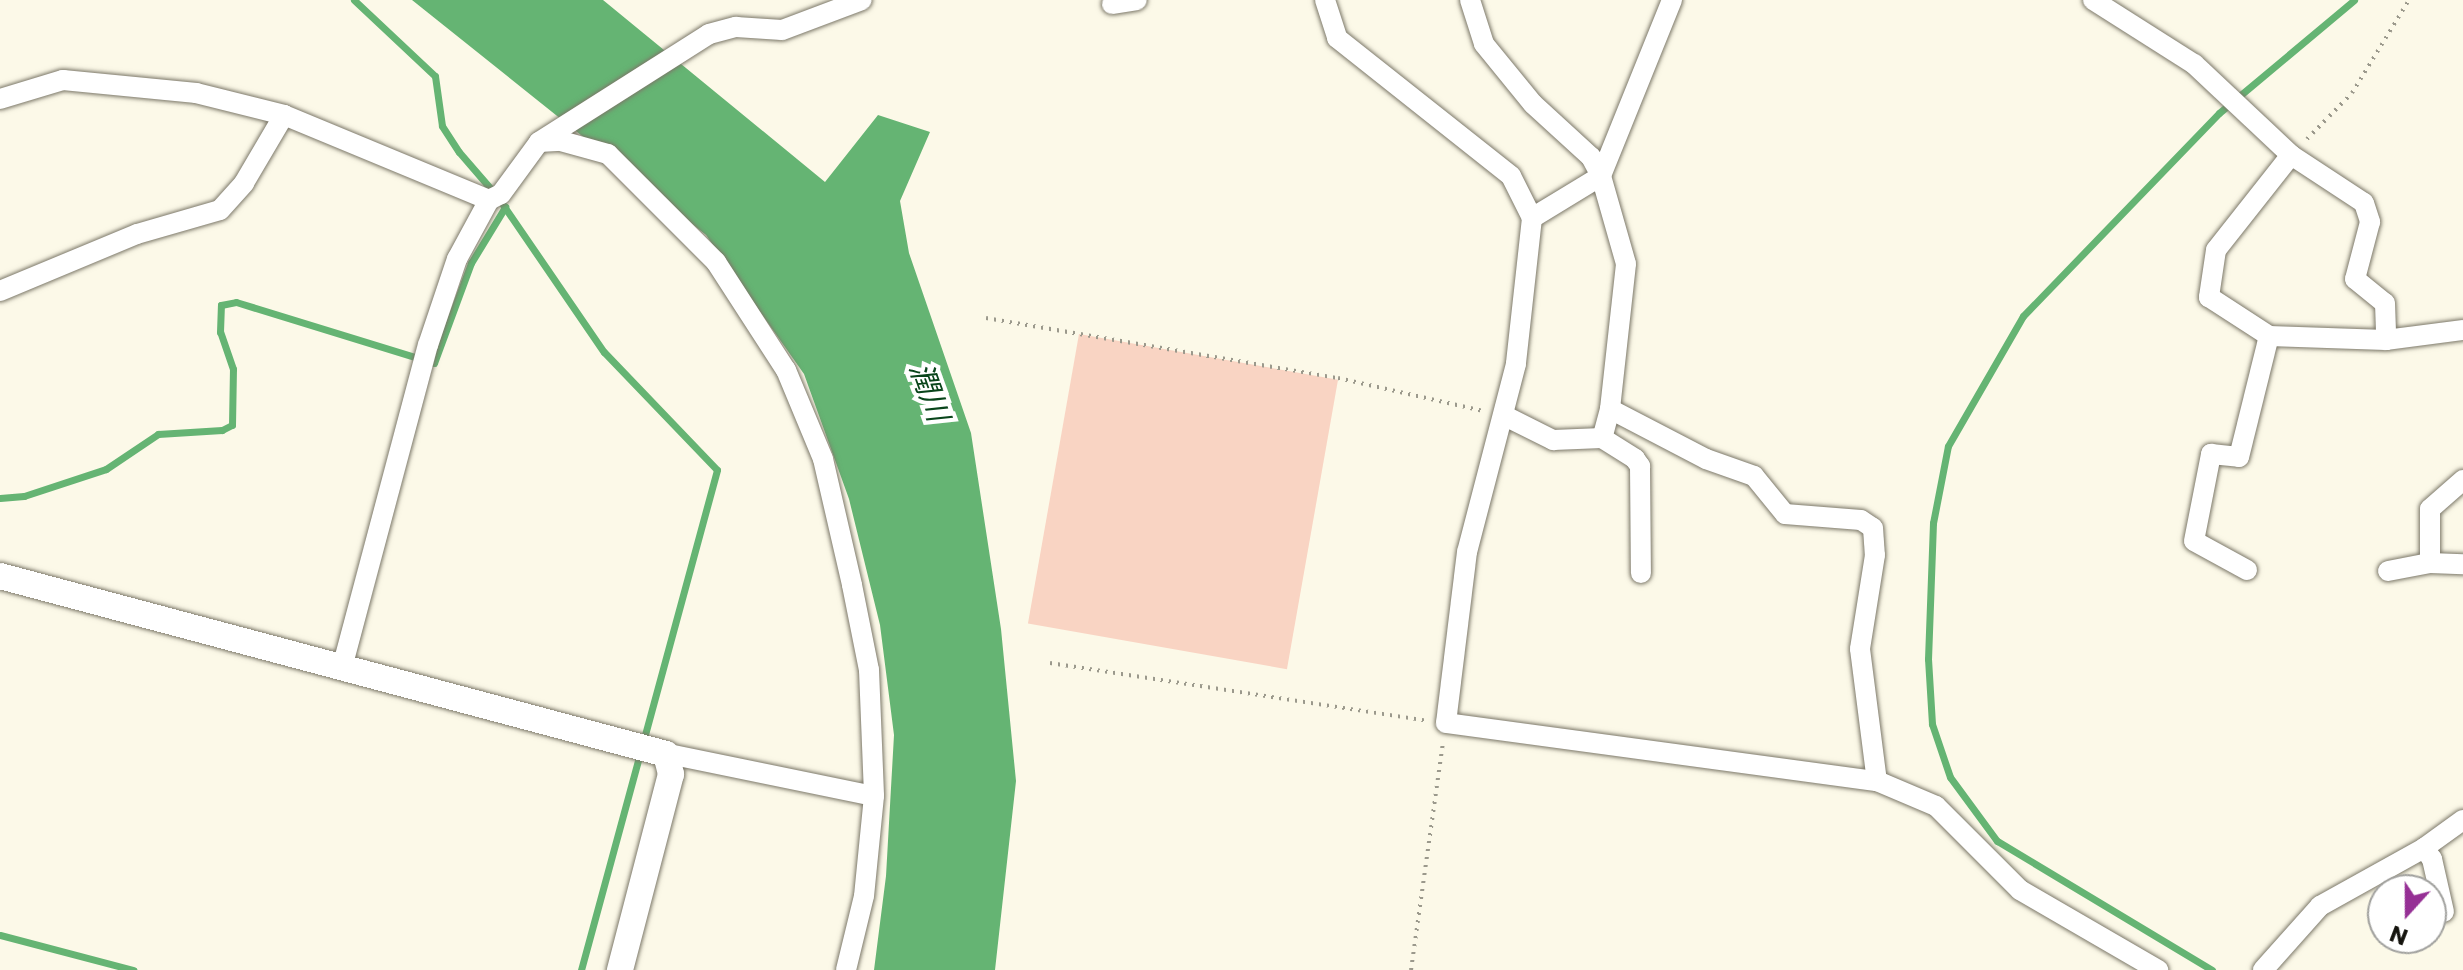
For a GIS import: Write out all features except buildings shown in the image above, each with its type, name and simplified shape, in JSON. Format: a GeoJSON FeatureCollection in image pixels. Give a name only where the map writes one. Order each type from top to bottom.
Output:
{"type":"FeatureCollection","features":[{"type":"Feature","properties":{"kind":"street"},"geometry":{"type":"LineString","coordinates":[[343,664],[428,345],[457,259],[489,200],[501,194],[539,142],[709,34],[736,27],[782,30],[862,0]]}},
{"type":"Feature","properties":{"kind":"street"},"geometry":{"type":"LineString","coordinates":[[1112,4],[1137,0]]}},
{"type":"Feature","properties":{"kind":"street"},"geometry":{"type":"LineString","coordinates":[[1325,0],[1337,38],[1511,176],[1532,218],[1522,325],[1505,416],[1467,552],[1446,723],[1877,781],[1936,806],[2020,890],[2158,970]]}},
{"type":"Feature","properties":{"kind":"street"},"geometry":{"type":"LineString","coordinates":[[1470,0],[1484,44],[1533,104],[1591,157],[1601,176],[1626,264],[1610,409],[1602,438]]}},
{"type":"Feature","properties":{"kind":"street"},"geometry":{"type":"LineString","coordinates":[[1532,218],[1601,176],[1672,0]]}},
{"type":"Feature","properties":{"kind":"street"},"geometry":{"type":"LineString","coordinates":[[2093,0],[2231,94],[2291,155],[2369,211],[2355,279],[2385,303],[2386,340]]}},
{"type":"Feature","properties":{"kind":"street"},"geometry":{"type":"LineString","coordinates":[[0,99],[63,80],[196,93],[284,115],[467,195],[489,200]]}},
{"type":"Feature","properties":{"kind":"street"},"geometry":{"type":"LineString","coordinates":[[0,291],[137,234],[220,210],[244,183],[284,115]]}},
{"type":"Feature","properties":{"kind":"street"},"geometry":{"type":"LineString","coordinates":[[539,142],[561,141],[608,154],[716,262],[786,370],[823,459],[869,670],[874,796],[864,896],[846,970]]}},
{"type":"Feature","properties":{"kind":"street"},"geometry":{"type":"LineString","coordinates":[[2291,155],[2216,250],[2209,297],[2269,336],[2386,340],[2463,330]]}},
{"type":"Feature","properties":{"kind":"street"},"geometry":{"type":"LineString","coordinates":[[2247,570],[2194,541],[2211,454],[2239,457],[2269,336]]}},
{"type":"Feature","properties":{"kind":"street"},"geometry":{"type":"LineString","coordinates":[[1610,409],[1706,459],[1754,476],[1785,514],[1861,520],[1873,528],[1875,555],[1860,649],[1877,781]]}},
{"type":"Feature","properties":{"kind":"street"},"geometry":{"type":"LineString","coordinates":[[1505,416],[1553,440],[1602,438],[1640,466],[1641,573]]}},
{"type":"Feature","properties":{"kind":"street"},"geometry":{"type":"LineString","coordinates":[[2430,563],[2430,509],[2463,480]]}},
{"type":"Feature","properties":{"kind":"street"},"geometry":{"type":"LineString","coordinates":[[2388,571],[2430,563],[2463,564]]}},
{"type":"Feature","properties":{"kind":"street"},"geometry":{"type":"LineString","coordinates":[[0,565],[81,596]]}},
{"type":"Feature","properties":{"kind":"street"},"geometry":{"type":"LineString","coordinates":[[0,576],[625,740],[670,757],[671,774],[620,970]]}},
{"type":"Feature","properties":{"kind":"street"},"geometry":{"type":"LineString","coordinates":[[659,752],[874,796]]}},
{"type":"Feature","properties":{"kind":"street"},"geometry":{"type":"LineString","coordinates":[[2263,970],[2320,906],[2424,848],[2463,820]]}},
{"type":"Feature","properties":{"kind":"street"},"geometry":{"type":"LineString","coordinates":[[2424,848],[2432,859],[2435,874]]}},
{"type":"Feature","properties":{"kind":"path"},"geometry":{"type":"LineString","coordinates":[[2291,155],[2352,93],[2409,0]]}},
{"type":"Feature","properties":{"kind":"path"},"geometry":{"type":"LineString","coordinates":[[986,318],[1338,378],[1505,416]]}},
{"type":"Feature","properties":{"kind":"path"},"geometry":{"type":"LineString","coordinates":[[1050,663],[1446,723],[1411,970]]}},
{"type":"Feature","properties":{"kind":"shaded area"},"geometry":{"type":"Polygon","coordinates":[[[1079,334],[1338,380],[1287,669],[1028,624],[1079,334]]]}},
{"type":"Feature","properties":{"kind":"water","name":"潤川"},"geometry":{"type":"Polygon","coordinates":[[[412,0],[603,0],[825,182],[878,115],[930,132],[900,201],[909,253],[971,433],[1001,629],[1016,781],[995,970],[874,970],[886,876],[894,735],[880,625],[849,499],[804,374],[706,235],[412,0]]]}},
{"type":"Feature","properties":{"kind":"waterway"},"geometry":{"type":"LineString","coordinates":[[354,0],[435,76],[442,126],[459,152],[497,196],[604,352],[717,470],[581,970]]}},
{"type":"Feature","properties":{"kind":"waterway"},"geometry":{"type":"LineString","coordinates":[[2212,970],[1997,841],[1950,777],[1932,724],[1928,659],[1933,523],[1948,446],[2023,316],[2219,113],[2354,0]]}},
{"type":"Feature","properties":{"kind":"waterway"},"geometry":{"type":"LineString","coordinates":[[0,498],[24,496],[106,469],[158,434],[222,430],[232,425],[233,369],[220,332],[221,305],[236,302],[434,363],[471,263],[505,207]]}},
{"type":"Feature","properties":{"kind":"waterway"},"geometry":{"type":"LineString","coordinates":[[0,935],[133,970]]}}]}
